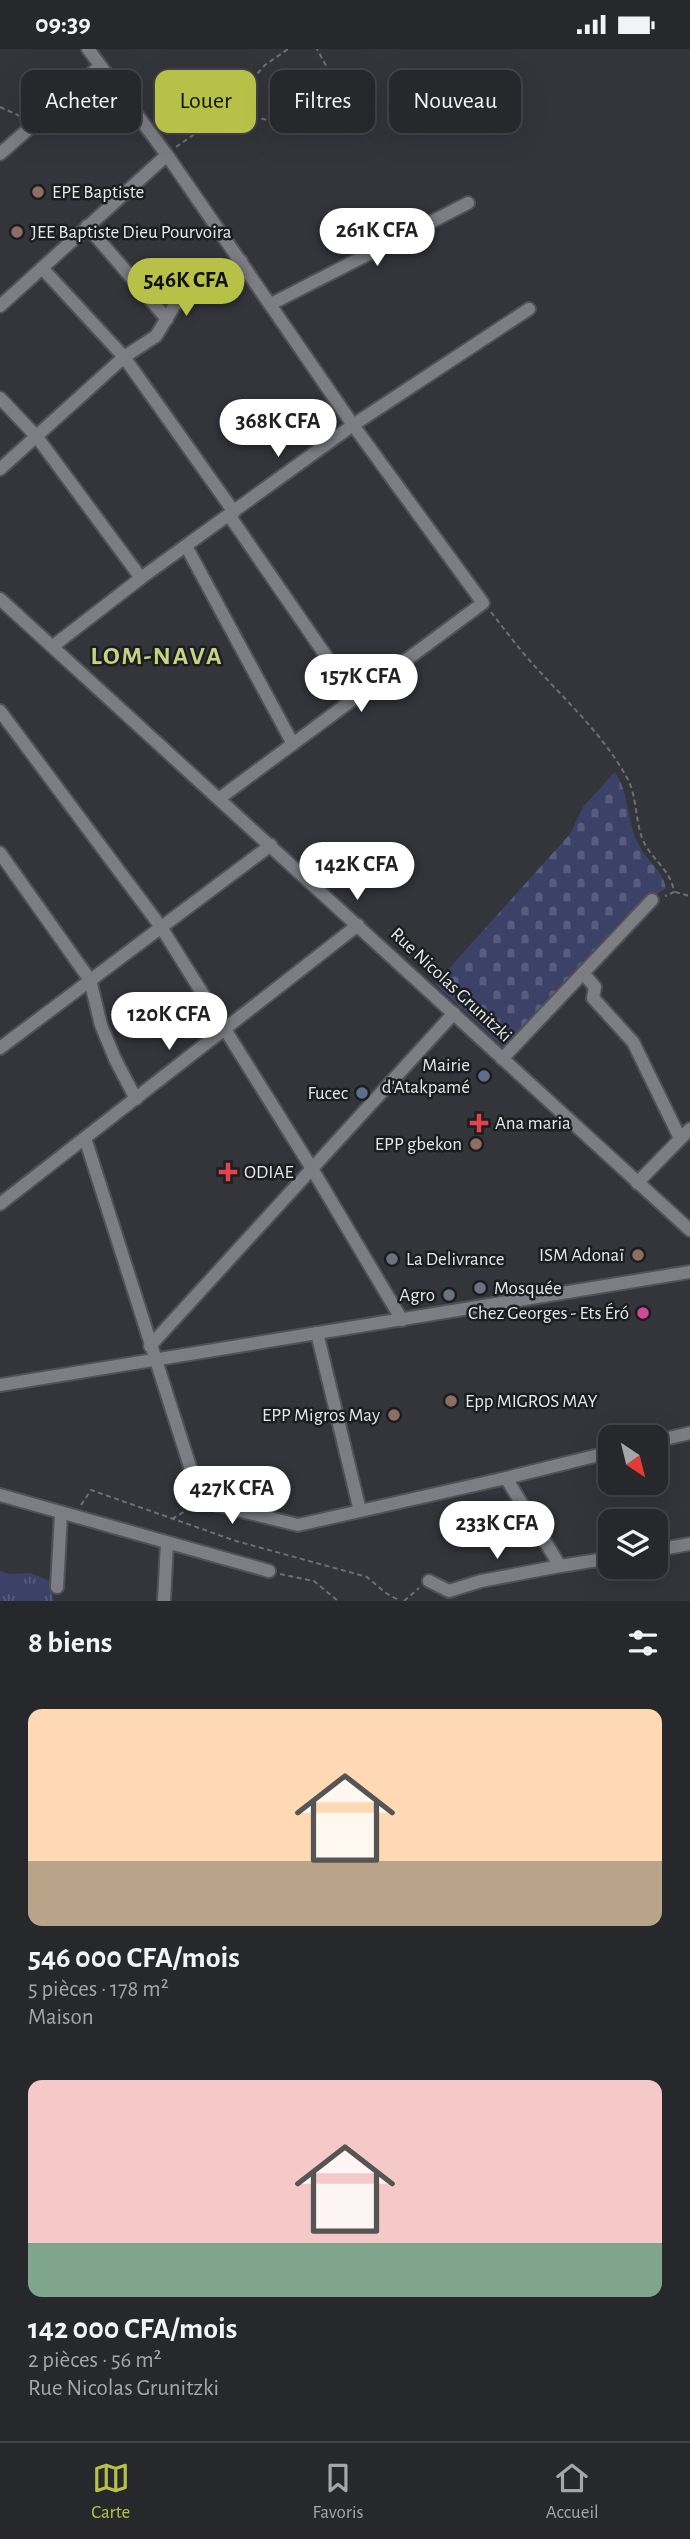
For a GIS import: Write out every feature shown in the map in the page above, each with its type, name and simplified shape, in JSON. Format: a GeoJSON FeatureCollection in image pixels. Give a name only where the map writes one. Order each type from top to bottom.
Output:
{"type":"FeatureCollection","features":[{"type":"Feature","properties":{"kind":"street"},"geometry":{"type":"LineString","coordinates":[[88,49],[167,155],[353,425],[483,603],[220,798]]}},
{"type":"Feature","properties":{"kind":"street"},"geometry":{"type":"LineString","coordinates":[[0,154],[100,66]]}},
{"type":"Feature","properties":{"kind":"street"},"geometry":{"type":"LineString","coordinates":[[0,306],[167,155]]}},
{"type":"Feature","properties":{"kind":"street"},"geometry":{"type":"LineString","coordinates":[[271,304],[467,203]]}},
{"type":"Feature","properties":{"kind":"street"},"geometry":{"type":"LineString","coordinates":[[87,226],[167,319]]}},
{"type":"Feature","properties":{"kind":"street"},"geometry":{"type":"LineString","coordinates":[[0,469],[124,357],[156,336],[176,303],[241,261]]}},
{"type":"Feature","properties":{"kind":"street"},"geometry":{"type":"LineString","coordinates":[[42,268],[124,357],[355,698]]}},
{"type":"Feature","properties":{"kind":"street"},"geometry":{"type":"LineString","coordinates":[[52,646],[141,578],[353,425],[529,309]]}},
{"type":"Feature","properties":{"kind":"street"},"geometry":{"type":"LineString","coordinates":[[0,398],[37,437],[141,578]]}},
{"type":"Feature","properties":{"kind":"street"},"geometry":{"type":"LineString","coordinates":[[186,546],[293,744]]}},
{"type":"Feature","properties":{"kind":"street","name":"Rue Nicolas Grunitzki"},"geometry":{"type":"LineString","coordinates":[[0,599],[690,1230]]}},
{"type":"Feature","properties":{"kind":"street"},"geometry":{"type":"LineString","coordinates":[[0,711],[161,927],[311,1167],[402,1320]]}},
{"type":"Feature","properties":{"kind":"street"},"geometry":{"type":"LineString","coordinates":[[0,1048],[271,845]]}},
{"type":"Feature","properties":{"kind":"street"},"geometry":{"type":"LineString","coordinates":[[0,853],[90,980],[101,1025],[136,1098]]}},
{"type":"Feature","properties":{"kind":"street"},"geometry":{"type":"LineString","coordinates":[[502,1059],[652,900]]}},
{"type":"Feature","properties":{"kind":"street"},"geometry":{"type":"LineString","coordinates":[[0,1204],[358,925]]}},
{"type":"Feature","properties":{"kind":"street"},"geometry":{"type":"LineString","coordinates":[[583,973],[595,987],[593,998],[633,1042],[680,1138]]}},
{"type":"Feature","properties":{"kind":"street"},"geometry":{"type":"LineString","coordinates":[[152,1352],[311,1167],[454,1013]]}},
{"type":"Feature","properties":{"kind":"street"},"geometry":{"type":"LineString","coordinates":[[637,1183],[690,1129]]}},
{"type":"Feature","properties":{"kind":"street"},"geometry":{"type":"LineString","coordinates":[[85,1138],[201,1501],[298,1525],[598,1456]]}},
{"type":"Feature","properties":{"kind":"street"},"geometry":{"type":"LineString","coordinates":[[0,1385],[152,1352],[317,1333],[690,1272]]}},
{"type":"Feature","properties":{"kind":"street"},"geometry":{"type":"LineString","coordinates":[[317,1333],[360,1511]]}},
{"type":"Feature","properties":{"kind":"street"},"geometry":{"type":"LineString","coordinates":[[668,1438],[690,1433]]}},
{"type":"Feature","properties":{"kind":"street"},"geometry":{"type":"LineString","coordinates":[[506,1478],[560,1566]]}},
{"type":"Feature","properties":{"kind":"street"},"geometry":{"type":"LineString","coordinates":[[0,1495],[269,1571]]}},
{"type":"Feature","properties":{"kind":"street"},"geometry":{"type":"LineString","coordinates":[[57,1587],[67,1515]]}},
{"type":"Feature","properties":{"kind":"street"},"geometry":{"type":"LineString","coordinates":[[164,1601],[167,1543]]}},
{"type":"Feature","properties":{"kind":"street"},"geometry":{"type":"LineString","coordinates":[[668,1548],[690,1545]]}},
{"type":"Feature","properties":{"kind":"street"},"geometry":{"type":"LineString","coordinates":[[429,1581],[449,1591],[481,1581],[598,1559]]}},
{"type":"Feature","properties":{"kind":"path"},"geometry":{"type":"LineString","coordinates":[[256,75],[265,65],[288,49]]}},
{"type":"Feature","properties":{"kind":"path"},"geometry":{"type":"LineString","coordinates":[[256,118],[334,127],[357,123],[317,49]]}},
{"type":"Feature","properties":{"kind":"path"},"geometry":{"type":"LineString","coordinates":[[0,107],[21,117]]}},
{"type":"Feature","properties":{"kind":"path"},"geometry":{"type":"LineString","coordinates":[[167,155],[197,133]]}},
{"type":"Feature","properties":{"kind":"path"},"geometry":{"type":"LineString","coordinates":[[483,603],[531,662],[577,709],[624,772],[642,838],[650,853],[670,875],[674,892]]}},
{"type":"Feature","properties":{"kind":"path"},"geometry":{"type":"LineString","coordinates":[[652,900],[674,892],[690,895]]}},
{"type":"Feature","properties":{"kind":"path"},"geometry":{"type":"LineString","coordinates":[[67,1515],[91,1490],[236,1541],[367,1577],[386,1593],[402,1601],[429,1581]]}},
{"type":"Feature","properties":{"kind":"path"},"geometry":{"type":"LineString","coordinates":[[172,1519],[201,1501]]}},
{"type":"Feature","properties":{"kind":"path"},"geometry":{"type":"LineString","coordinates":[[269,1571],[314,1581],[338,1601]]}},
{"type":"Feature","properties":{"kind":"green space"},"geometry":{"type":"Polygon","coordinates":[[[615,772],[623,789],[637,841],[666,888],[626,915],[504,1048],[435,984],[570,834],[583,807],[615,772]]]}},
{"type":"Feature","properties":{"kind":"green space"},"geometry":{"type":"Polygon","coordinates":[[[0,1571],[10,1574],[31,1573],[49,1581],[54,1601],[0,1601],[0,1571]]]}},
{"type":"Feature","properties":{"kind":"place","name":"EPE Baptiste"},"geometry":{"type":"Point","coordinates":[38,192]}},
{"type":"Feature","properties":{"kind":"place","name":"JEE Baptiste Dieu Pourvoira"},"geometry":{"type":"Point","coordinates":[17,232]}},
{"type":"Feature","properties":{"kind":"place","name":"Mairie d'Atakpamé"},"geometry":{"type":"Point","coordinates":[484,1076]}},
{"type":"Feature","properties":{"kind":"place","name":"Fucec"},"geometry":{"type":"Point","coordinates":[362,1093]}},
{"type":"Feature","properties":{"kind":"place","name":"Ana maria"},"geometry":{"type":"Point","coordinates":[479,1123]}},
{"type":"Feature","properties":{"kind":"place","name":"EPP gbekon"},"geometry":{"type":"Point","coordinates":[476,1144]}},
{"type":"Feature","properties":{"kind":"place","name":"ODIAE"},"geometry":{"type":"Point","coordinates":[228,1172]}},
{"type":"Feature","properties":{"kind":"place","name":"ISM Adonaï"},"geometry":{"type":"Point","coordinates":[638,1255]}},
{"type":"Feature","properties":{"kind":"place","name":"La Delivrance"},"geometry":{"type":"Point","coordinates":[392,1259]}},
{"type":"Feature","properties":{"kind":"place","name":"Mosquée"},"geometry":{"type":"Point","coordinates":[480,1288]}},
{"type":"Feature","properties":{"kind":"place","name":"Agro"},"geometry":{"type":"Point","coordinates":[449,1295]}},
{"type":"Feature","properties":{"kind":"place","name":"Chez Georges - Ets Éró"},"geometry":{"type":"Point","coordinates":[643,1313]}},
{"type":"Feature","properties":{"kind":"place","name":"Epp MIGROS MAY"},"geometry":{"type":"Point","coordinates":[451,1401]}},
{"type":"Feature","properties":{"kind":"place","name":"EPP Migros May"},"geometry":{"type":"Point","coordinates":[394,1415]}},
{"type":"Feature","properties":{"kind":"district","name":"LOM-NAVA"},"geometry":{"type":"Point","coordinates":[157,656]}}]}
